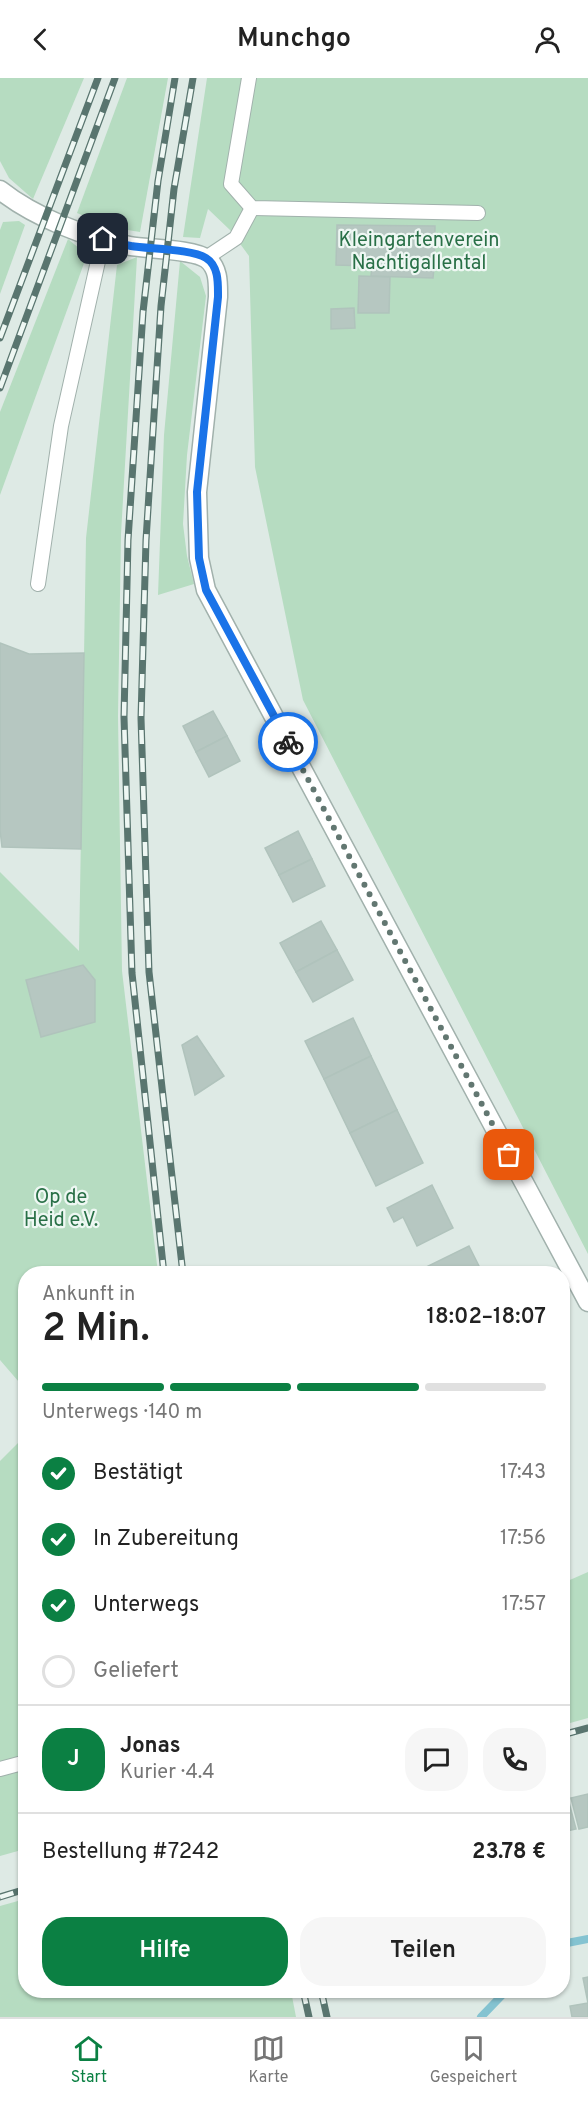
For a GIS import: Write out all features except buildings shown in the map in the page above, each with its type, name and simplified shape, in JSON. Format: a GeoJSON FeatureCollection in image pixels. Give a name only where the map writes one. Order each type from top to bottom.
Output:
{"type":"FeatureCollection","features":[{"type":"Feature","properties":{"kind":"street"},"geometry":{"type":"LineString","coordinates":[[0,190],[26,209],[103,239],[130,246],[190,253],[206,258],[214,267],[218,280],[218,297],[197,492],[199,558],[206,590],[569,1266]]}},
{"type":"Feature","properties":{"kind":"street"},"geometry":{"type":"LineString","coordinates":[[570,1268],[588,1302]]}},
{"type":"Feature","properties":{"kind":"lane"},"geometry":{"type":"LineString","coordinates":[[249,78],[231,184],[252,208],[478,213]]}},
{"type":"Feature","properties":{"kind":"lane"},"geometry":{"type":"LineString","coordinates":[[206,258],[236,238],[252,208]]}},
{"type":"Feature","properties":{"kind":"lane"},"geometry":{"type":"LineString","coordinates":[[38,584],[61,426],[103,239]]}},
{"type":"Feature","properties":{"kind":"lane"},"geometry":{"type":"LineString","coordinates":[[0,1769],[18,1764]]}},
{"type":"Feature","properties":{"kind":"green space"},"geometry":{"type":"Polygon","coordinates":[[[0,78],[84,78],[33,199],[9,178],[0,161],[0,78]]]}},
{"type":"Feature","properties":{"kind":"green space"},"geometry":{"type":"Polygon","coordinates":[[[127,78],[168,78],[140,232],[109,227],[77,213],[127,78]]]}},
{"type":"Feature","properties":{"kind":"green space","name":"Kleingartenverein Nachtigallental"},"geometry":{"type":"Polygon","coordinates":[[[207,78],[588,78],[588,1254],[303,700],[255,467],[249,256],[230,230],[208,209],[200,238],[183,237],[207,78]]]}},
{"type":"Feature","properties":{"kind":"green space"},"geometry":{"type":"Polygon","coordinates":[[[19,221],[25,225],[0,294],[0,230],[3,222],[19,221]]]}},
{"type":"Feature","properties":{"kind":"green space"},"geometry":{"type":"Polygon","coordinates":[[[68,239],[87,255],[0,495],[0,412],[68,239]]]}},
{"type":"Feature","properties":{"kind":"green space","name":"Op de Heid e.V."},"geometry":{"type":"Polygon","coordinates":[[[137,257],[121,534],[118,716],[122,971],[157,1266],[18,1266],[18,1381],[0,1360],[0,872],[79,951],[86,538],[117,265],[137,257]]]}},
{"type":"Feature","properties":{"kind":"green space"},"geometry":{"type":"Polygon","coordinates":[[[180,261],[200,277],[206,296],[187,455],[183,524],[187,556],[194,584],[158,595],[164,435],[180,261]]]}},
{"type":"Feature","properties":{"kind":"green space"},"geometry":{"type":"Polygon","coordinates":[[[18,1443],[18,1851],[0,1856],[0,1461],[18,1443]]]}},
{"type":"Feature","properties":{"kind":"green space"},"geometry":{"type":"Polygon","coordinates":[[[588,1572],[588,1718],[570,1723],[570,1580],[588,1572]]]}},
{"type":"Feature","properties":{"kind":"green space"},"geometry":{"type":"Polygon","coordinates":[[[18,1901],[18,1998],[292,1998],[296,2017],[0,2017],[0,1906],[18,1901]]]}},
{"type":"Feature","properties":{"kind":"waterway"},"geometry":{"type":"LineString","coordinates":[[570,1942],[588,1939]]}},
{"type":"Feature","properties":{"kind":"waterway"},"geometry":{"type":"LineString","coordinates":[[481,2017],[499,1998]]}},
{"type":"Feature","properties":{"kind":"railway"},"geometry":{"type":"LineString","coordinates":[[0,338],[98,78]]}},
{"type":"Feature","properties":{"kind":"railway"},"geometry":{"type":"LineString","coordinates":[[0,388],[115,78]]}},
{"type":"Feature","properties":{"kind":"railway"},"geometry":{"type":"LineString","coordinates":[[163,1266],[132,973],[124,717],[128,540],[143,312],[158,181],[175,78]]}},
{"type":"Feature","properties":{"kind":"railway"},"geometry":{"type":"LineString","coordinates":[[182,1266],[149,972],[141,718],[146,540],[161,306],[174,189],[193,78]]}},
{"type":"Feature","properties":{"kind":"railway"},"geometry":{"type":"LineString","coordinates":[[570,1733],[588,1728]]}},
{"type":"Feature","properties":{"kind":"railway"},"geometry":{"type":"LineString","coordinates":[[0,1897],[18,1891]]}},
{"type":"Feature","properties":{"kind":"railway"},"geometry":{"type":"LineString","coordinates":[[305,1998],[309,2017]]}},
{"type":"Feature","properties":{"kind":"railway"},"geometry":{"type":"LineString","coordinates":[[323,1998],[327,2017]]}},
{"type":"Feature","properties":{"kind":"way so far"},"geometry":{"type":"LineString","coordinates":[[288,742],[509,1155]]}},
{"type":"Feature","properties":{"kind":"route"},"geometry":{"type":"LineString","coordinates":[[103,239],[130,246],[190,253],[206,258],[214,267],[218,280],[218,297],[197,492],[199,558],[206,590],[288,742]]}}]}
